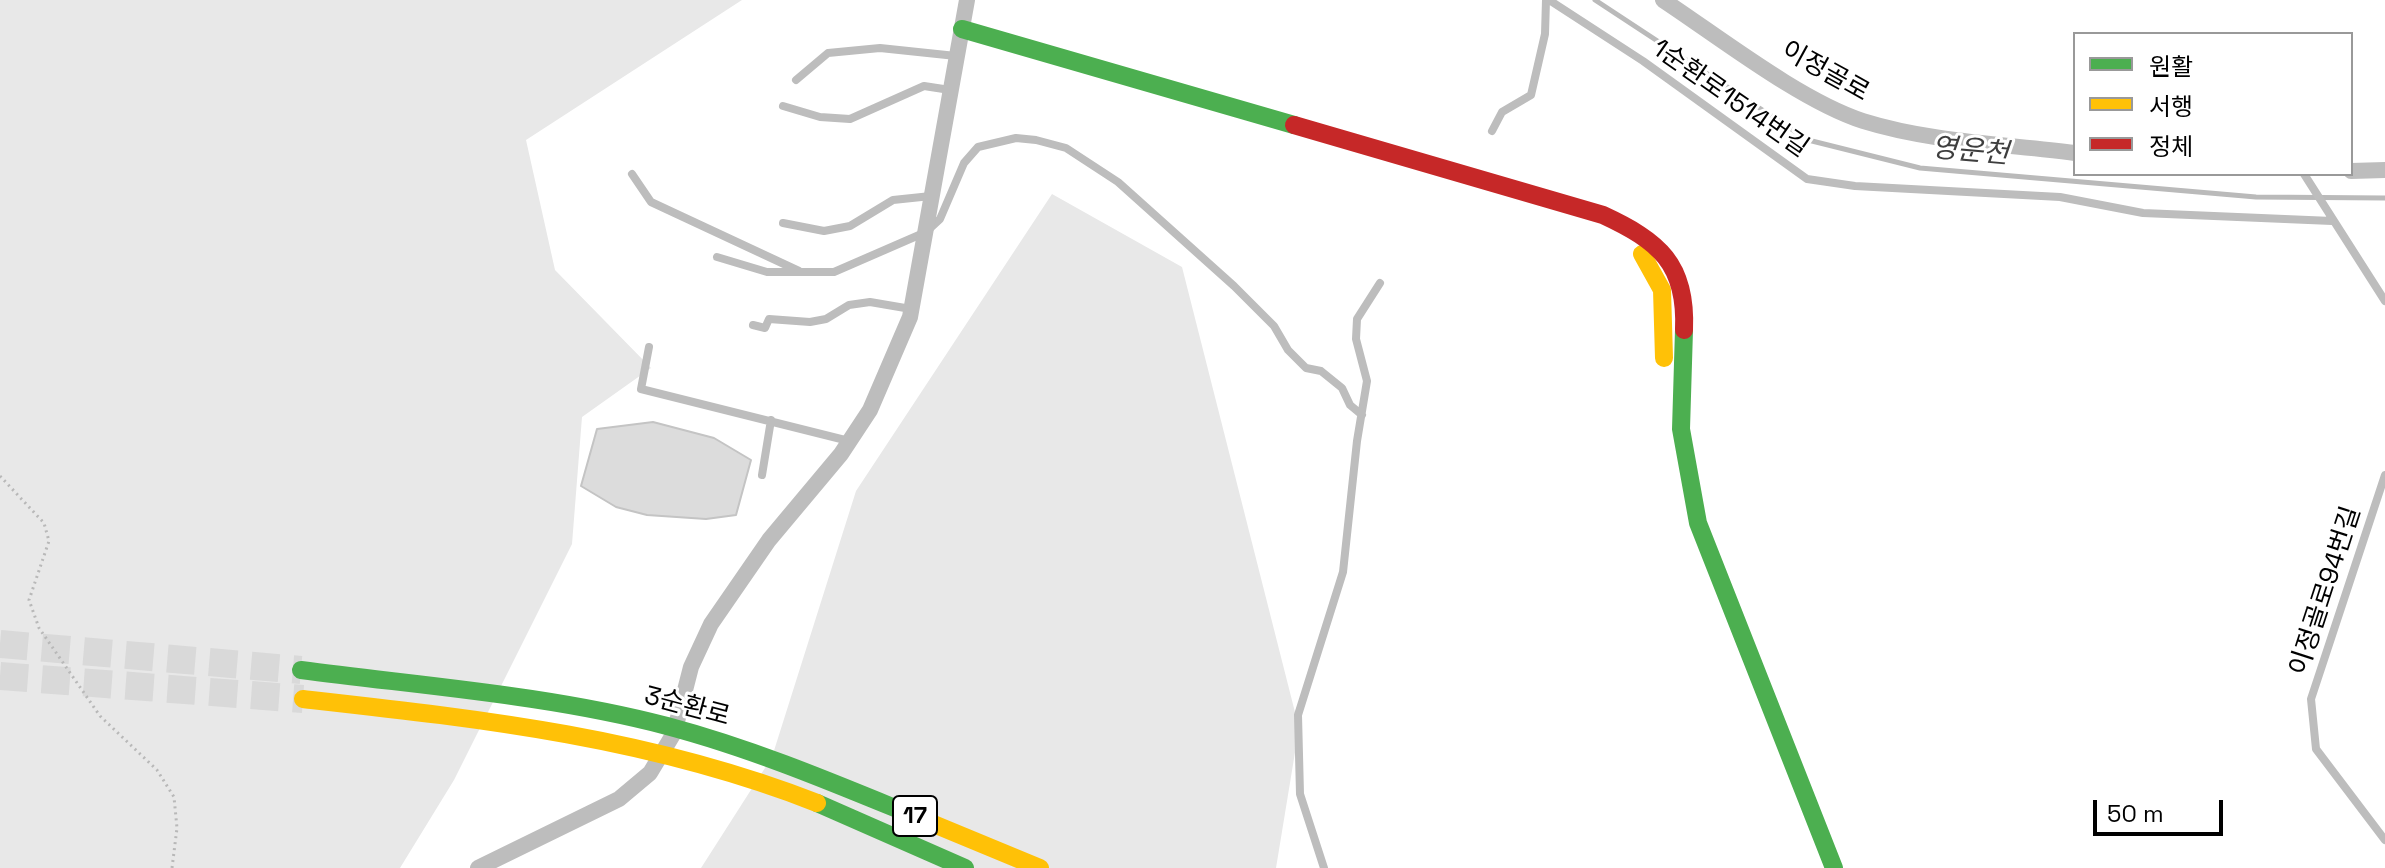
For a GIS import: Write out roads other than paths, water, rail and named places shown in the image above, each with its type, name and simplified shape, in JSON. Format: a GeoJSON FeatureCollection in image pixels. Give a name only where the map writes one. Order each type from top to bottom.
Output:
{"type":"FeatureCollection","features":[{"type":"Feature","properties":{"kind":"highway"},"geometry":{"type":"LineString","coordinates":[[960,42],[1611,234],[1643,255],[1658,274],[1665,297],[1663,383]]}},
{"type":"Feature","properties":{"kind":"highway"},"geometry":{"type":"LineString","coordinates":[[960,42],[1603,215],[1647,235],[1665,251],[1678,272],[1686,305],[1680,415],[1690,495],[1703,538],[1834,868]]}},
{"type":"Feature","properties":{"kind":"highway"},"geometry":{"type":"LineString","coordinates":[[1662,412],[1663,437]]}},
{"type":"Feature","properties":{"kind":"highway"},"geometry":{"type":"LineString","coordinates":[[1674,500],[1816,868]]}},
{"type":"Feature","properties":{"kind":"highway","name":"3순환로"},"geometry":{"type":"LineString","coordinates":[[301,670],[554,704],[667,726],[790,765],[1040,868]]}},
{"type":"Feature","properties":{"kind":"highway","name":"3순환로"},"geometry":{"type":"LineString","coordinates":[[303,699],[529,726],[665,752],[779,789],[965,868]]}},
{"type":"Feature","properties":{"kind":"street"},"geometry":{"type":"LineString","coordinates":[[478,868],[619,799],[650,773],[674,733],[691,667],[711,624],[769,540],[850,441],[883,385],[905,337],[912,310],[967,0]]}},
{"type":"Feature","properties":{"kind":"street","name":"이정골로"},"geometry":{"type":"LineString","coordinates":[[1663,0],[1820,102],[1860,120],[1902,132],[2073,153]]}},
{"type":"Feature","properties":{"kind":"street"},"geometry":{"type":"LineString","coordinates":[[2353,171],[2385,170]]}},
{"type":"Feature","properties":{"kind":"lane","name":"1순환로1514번길"},"geometry":{"type":"LineString","coordinates":[[1492,131],[1502,112],[1531,95],[1545,34],[1548,0],[1643,61],[1807,179],[1855,186],[2060,197],[2143,213],[2332,221]]}},
{"type":"Feature","properties":{"kind":"lane"},"geometry":{"type":"LineString","coordinates":[[796,80],[828,53],[960,42]]}},
{"type":"Feature","properties":{"kind":"lane"},"geometry":{"type":"LineString","coordinates":[[783,106],[820,117],[850,119],[924,86],[951,90]]}},
{"type":"Feature","properties":{"kind":"lane"},"geometry":{"type":"LineString","coordinates":[[717,257],[767,272],[834,272],[926,232],[940,219],[964,163],[978,147],[1016,138],[1066,148],[1118,182],[1234,286],[1274,326],[1288,350],[1306,368],[1321,371],[1342,388],[1350,405],[1362,415]]}},
{"type":"Feature","properties":{"kind":"lane"},"geometry":{"type":"LineString","coordinates":[[632,174],[651,202],[807,274]]}},
{"type":"Feature","properties":{"kind":"lane"},"geometry":{"type":"LineString","coordinates":[[2305,176],[2385,301]]}},
{"type":"Feature","properties":{"kind":"lane"},"geometry":{"type":"LineString","coordinates":[[783,223],[824,231],[850,226],[893,200],[932,196]]}},
{"type":"Feature","properties":{"kind":"lane"},"geometry":{"type":"LineString","coordinates":[[1324,868],[1300,794],[1298,715],[1343,572],[1367,381],[1356,339],[1357,319],[1380,283]]}},
{"type":"Feature","properties":{"kind":"lane"},"geometry":{"type":"LineString","coordinates":[[753,325],[765,328],[769,319],[826,319],[849,305],[870,302],[912,310]]}},
{"type":"Feature","properties":{"kind":"lane"},"geometry":{"type":"LineString","coordinates":[[649,347],[641,389],[850,441]]}},
{"type":"Feature","properties":{"kind":"lane"},"geometry":{"type":"LineString","coordinates":[[762,475],[771,420]]}},
{"type":"Feature","properties":{"kind":"lane","name":"이정골로94번길"},"geometry":{"type":"LineString","coordinates":[[2385,475],[2311,699],[2316,749],[2385,840]]}},
{"type":"Feature","properties":{"kind":"waterway","name":"영운천"},"geometry":{"type":"LineString","coordinates":[[1595,0],[1808,140],[1920,168],[2256,197],[2385,198]]}},
{"type":"Feature","properties":{"kind":"tunnel"},"geometry":{"type":"LineString","coordinates":[[0,644],[301,670]]}},
{"type":"Feature","properties":{"kind":"tunnel"},"geometry":{"type":"LineString","coordinates":[[0,676],[303,699]]}}]}
